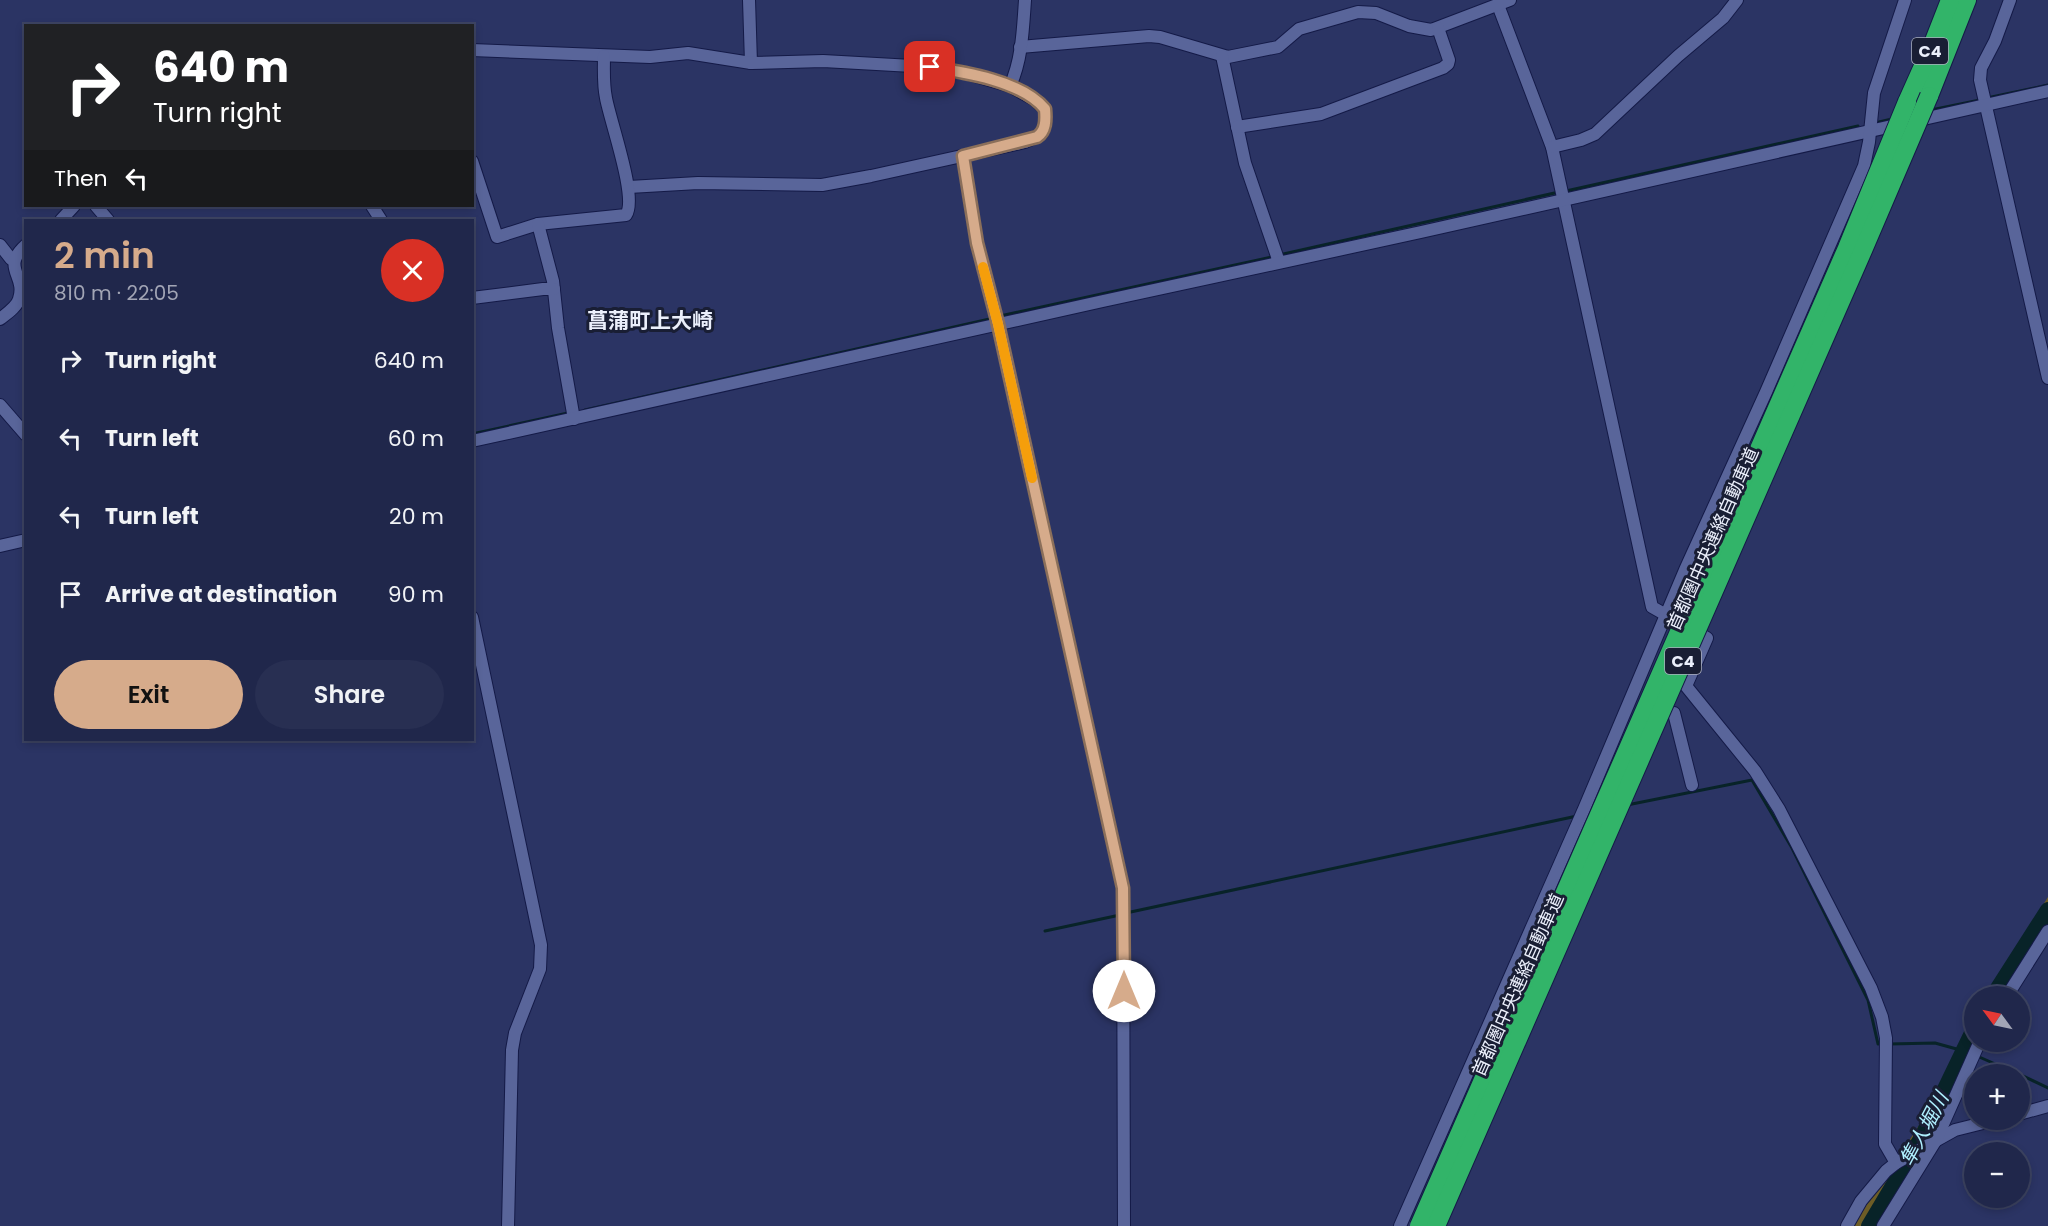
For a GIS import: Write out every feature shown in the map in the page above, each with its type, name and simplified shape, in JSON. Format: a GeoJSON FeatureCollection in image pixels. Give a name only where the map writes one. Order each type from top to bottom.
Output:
{"type":"FeatureCollection","features":[{"type":"Feature","properties":{"kind":"highway"},"geometry":{"type":"LineString","coordinates":[[1905,101],[1938,0]]}},
{"type":"Feature","properties":{"kind":"highway","name":"首都圏中央連絡自動車道"},"geometry":{"type":"LineString","coordinates":[[1419,1226],[1862,211],[1905,101],[1932,46],[1950,0]]}},
{"type":"Feature","properties":{"kind":"highway","name":"首都圏中央連絡自動車道"},"geometry":{"type":"LineString","coordinates":[[1436,1226],[1856,266],[1929,96],[1967,0]]}},
{"type":"Feature","properties":{"kind":"street"},"geometry":{"type":"LineString","coordinates":[[749,0],[751,63]]}},
{"type":"Feature","properties":{"kind":"street"},"geometry":{"type":"LineString","coordinates":[[1010,86],[1016,74],[1025,0]]}},
{"type":"Feature","properties":{"kind":"street"},"geometry":{"type":"LineString","coordinates":[[1020,47],[1149,36],[1160,37],[1228,57],[1278,47],[1299,29],[1358,12],[1376,13],[1422,29],[1438,28],[1510,0]]}},
{"type":"Feature","properties":{"kind":"street"},"geometry":{"type":"LineString","coordinates":[[1552,147],[1595,135],[1678,56],[1723,18],[1737,0]]}},
{"type":"Feature","properties":{"kind":"street"},"geometry":{"type":"LineString","coordinates":[[1400,1226],[1852,193],[1867,155],[1874,93],[1905,0]]}},
{"type":"Feature","properties":{"kind":"street"},"geometry":{"type":"LineString","coordinates":[[2010,0],[1995,41],[1981,68],[1980,80],[2044,344],[2048,378]]}},
{"type":"Feature","properties":{"kind":"street"},"geometry":{"type":"LineString","coordinates":[[1498,5],[1552,147],[1652,606],[1707,638],[1686,686],[1755,771],[1767,790],[1792,832],[1871,988],[1882,1017],[1886,1038],[1885,1144],[1896,1163]]}},
{"type":"Feature","properties":{"kind":"street"},"geometry":{"type":"LineString","coordinates":[[1237,127],[1322,114],[1443,68],[1449,60],[1438,28]]}},
{"type":"Feature","properties":{"kind":"street"},"geometry":{"type":"LineString","coordinates":[[474,50],[650,57],[688,53],[751,63],[823,61],[930,67],[965,73],[1010,86],[1035,100],[1045,109],[1043,132],[1025,142],[822,186],[698,183],[629,187]]}},
{"type":"Feature","properties":{"kind":"street"},"geometry":{"type":"LineString","coordinates":[[474,167],[497,237],[538,224],[626,215],[629,208],[629,187],[605,96],[604,56]]}},
{"type":"Feature","properties":{"kind":"street"},"geometry":{"type":"LineString","coordinates":[[1222,56],[1245,163],[1279,262]]}},
{"type":"Feature","properties":{"kind":"street"},"geometry":{"type":"LineString","coordinates":[[474,441],[2048,91]]}},
{"type":"Feature","properties":{"kind":"street"},"geometry":{"type":"LineString","coordinates":[[963,156],[977,243],[998,324],[1123,888],[1124,1226]]}},
{"type":"Feature","properties":{"kind":"street"},"geometry":{"type":"LineString","coordinates":[[62,219],[73,207]]}},
{"type":"Feature","properties":{"kind":"street"},"geometry":{"type":"LineString","coordinates":[[97,207],[107,219]]}},
{"type":"Feature","properties":{"kind":"street"},"geometry":{"type":"LineString","coordinates":[[538,224],[554,289],[558,328],[574,419]]}},
{"type":"Feature","properties":{"kind":"street"},"geometry":{"type":"LineString","coordinates":[[0,245],[11,259]]}},
{"type":"Feature","properties":{"kind":"street"},"geometry":{"type":"LineString","coordinates":[[0,319],[17,303],[20,297],[20,288],[11,267],[11,259],[24,247]]}},
{"type":"Feature","properties":{"kind":"street"},"geometry":{"type":"LineString","coordinates":[[474,298],[554,289]]}},
{"type":"Feature","properties":{"kind":"street"},"geometry":{"type":"LineString","coordinates":[[0,405],[24,433]]}},
{"type":"Feature","properties":{"kind":"street"},"geometry":{"type":"LineString","coordinates":[[0,546],[24,540]]}},
{"type":"Feature","properties":{"kind":"street"},"geometry":{"type":"LineString","coordinates":[[474,627],[541,945],[540,969],[514,1033],[512,1050],[508,1226]]}},
{"type":"Feature","properties":{"kind":"street"},"geometry":{"type":"LineString","coordinates":[[1674,713],[1692,785]]}},
{"type":"Feature","properties":{"kind":"street"},"geometry":{"type":"LineString","coordinates":[[2013,986],[2048,931]]}},
{"type":"Feature","properties":{"kind":"street"},"geometry":{"type":"LineString","coordinates":[[1883,1226],[1936,1140],[1975,1052]]}},
{"type":"Feature","properties":{"kind":"street"},"geometry":{"type":"LineString","coordinates":[[2030,1111],[2048,1106]]}},
{"type":"Feature","properties":{"kind":"street"},"geometry":{"type":"LineString","coordinates":[[1847,1226],[1861,1201],[1886,1171],[1924,1146],[1964,1128]]}},
{"type":"Feature","properties":{"kind":"shaded area"},"geometry":{"type":"Polygon","coordinates":[[[2048,897],[2048,907],[1997,986],[1992,986],[2048,897]]]}},
{"type":"Feature","properties":{"kind":"shaded area"},"geometry":{"type":"Polygon","coordinates":[[[2048,915],[2048,924],[2008,986],[2002,986],[2048,915]]]}},
{"type":"Feature","properties":{"kind":"shaded area"},"geometry":{"type":"Polygon","coordinates":[[[1964,1036],[1964,1044],[1917,1140],[1907,1144],[1923,1119],[1964,1036]]]}},
{"type":"Feature","properties":{"kind":"shaded area"},"geometry":{"type":"Polygon","coordinates":[[[1966,1052],[1969,1052],[1938,1124],[1932,1134],[1925,1135],[1966,1052]]]}},
{"type":"Feature","properties":{"kind":"shaded area"},"geometry":{"type":"Polygon","coordinates":[[[1912,1168],[1877,1226],[1873,1226],[1905,1171],[1912,1168]]]}},
{"type":"Feature","properties":{"kind":"shaded area"},"geometry":{"type":"Polygon","coordinates":[[[1897,1174],[1866,1226],[1852,1226],[1876,1189],[1897,1174]]]}},
{"type":"Feature","properties":{"kind":"waterway"},"geometry":{"type":"LineString","coordinates":[[1987,98],[2048,85]]}},
{"type":"Feature","properties":{"kind":"waterway"},"geometry":{"type":"LineString","coordinates":[[1931,110],[1980,100]]}},
{"type":"Feature","properties":{"kind":"waterway"},"geometry":{"type":"LineString","coordinates":[[1879,122],[1892,119]]}},
{"type":"Feature","properties":{"kind":"waterway"},"geometry":{"type":"LineString","coordinates":[[1566,191],[1858,126]]}},
{"type":"Feature","properties":{"kind":"waterway"},"geometry":{"type":"LineString","coordinates":[[1279,255],[1559,192]]}},
{"type":"Feature","properties":{"kind":"waterway"},"geometry":{"type":"LineString","coordinates":[[1000,316],[1272,257]]}},
{"type":"Feature","properties":{"kind":"waterway"},"geometry":{"type":"LineString","coordinates":[[585,410],[994,318]]}},
{"type":"Feature","properties":{"kind":"waterway"},"geometry":{"type":"LineString","coordinates":[[474,434],[568,413]]}},
{"type":"Feature","properties":{"kind":"waterway"},"geometry":{"type":"LineString","coordinates":[[1627,805],[1752,780],[1792,848],[1868,1000],[1878,1044],[1882,1044]]}},
{"type":"Feature","properties":{"kind":"waterway"},"geometry":{"type":"LineString","coordinates":[[1126,913],[1577,816]]}},
{"type":"Feature","properties":{"kind":"waterway","name":"隼人堀川"},"geometry":{"type":"LineString","coordinates":[[1999,986],[2048,910]]}},
{"type":"Feature","properties":{"kind":"waterway"},"geometry":{"type":"LineString","coordinates":[[1045,931],[1120,915]]}},
{"type":"Feature","properties":{"kind":"waterway"},"geometry":{"type":"LineString","coordinates":[[1889,1044],[1935,1043],[1971,1053]]}},
{"type":"Feature","properties":{"kind":"waterway","name":"隼人堀川"},"geometry":{"type":"LineString","coordinates":[[1869,1226],[1922,1137],[1964,1050]]}},
{"type":"Feature","properties":{"kind":"waterway"},"geometry":{"type":"LineString","coordinates":[[1977,1056],[1995,1064]]}},
{"type":"Feature","properties":{"kind":"waterway"},"geometry":{"type":"LineString","coordinates":[[2030,1079],[2048,1088]]}},
{"type":"Feature","properties":{"kind":"slow traffic"},"geometry":{"type":"LineString","coordinates":[[983,267],[1032,478]]}},
{"type":"Feature","properties":{"kind":"district","name":"菖蒲町上大崎"},"geometry":{"type":"Point","coordinates":[650,321]}},
{"type":"Feature","properties":{"kind":"route"},"geometry":{"type":"LineString","coordinates":[[930,67],[965,73],[1010,86],[1035,100],[1045,109],[1045,127],[1041,135],[1025,142],[963,156],[977,243],[998,324],[1123,888],[1124,991]]}}]}
